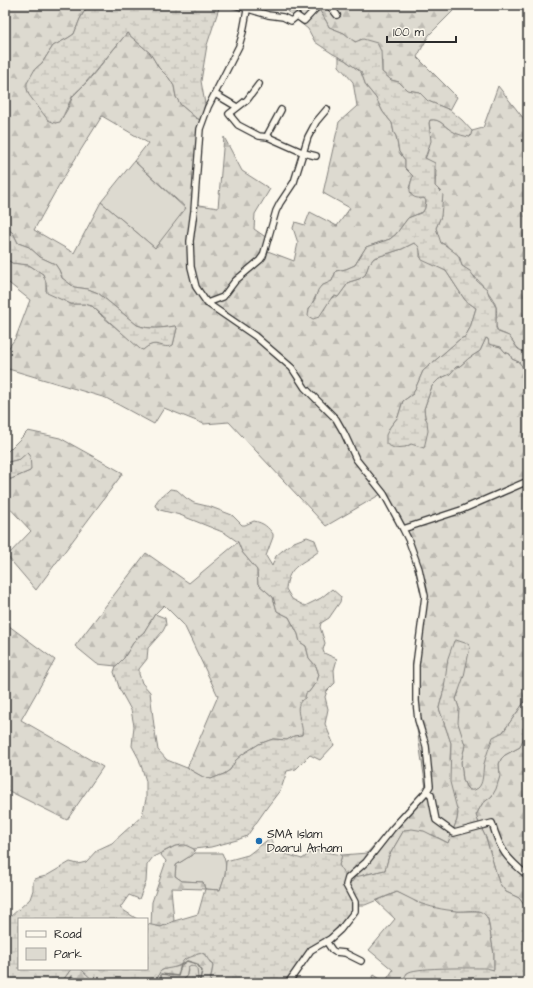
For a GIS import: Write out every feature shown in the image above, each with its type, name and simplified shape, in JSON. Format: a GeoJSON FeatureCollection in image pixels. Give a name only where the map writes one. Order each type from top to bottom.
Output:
{"type":"FeatureCollection","features":[{"type":"Feature","properties":{"kind":"street"},"geometry":{"type":"LineString","coordinates":[[235,5],[248,7],[268,15],[282,17],[291,21],[298,16],[304,21],[319,5]]}},
{"type":"Feature","properties":{"kind":"street"},"geometry":{"type":"LineString","coordinates":[[329,5],[337,15]]}},
{"type":"Feature","properties":{"kind":"street"},"geometry":{"type":"LineString","coordinates":[[248,7],[244,32],[239,46],[216,94],[208,107],[200,129],[194,211],[190,241],[191,268],[196,287],[207,303],[256,336],[292,368],[305,388],[336,419],[356,459],[384,494],[404,529],[419,569],[425,596],[416,665],[416,701],[418,720],[426,746],[430,783],[427,791],[392,829],[366,862],[348,878],[346,885],[355,902],[355,911],[340,930],[311,950],[288,983]]}},
{"type":"Feature","properties":{"kind":"street"},"geometry":{"type":"LineString","coordinates":[[259,84],[247,100],[229,114],[238,124],[259,136],[268,137],[304,153],[316,156]]}},
{"type":"Feature","properties":{"kind":"street"},"geometry":{"type":"LineString","coordinates":[[216,94],[237,107]]}},
{"type":"Feature","properties":{"kind":"street"},"geometry":{"type":"LineString","coordinates":[[207,303],[224,297],[235,281],[263,256],[276,211],[280,202],[294,182],[308,137],[327,109]]}},
{"type":"Feature","properties":{"kind":"street"},"geometry":{"type":"LineString","coordinates":[[268,137],[268,134],[281,110]]}},
{"type":"Feature","properties":{"kind":"street"},"geometry":{"type":"LineString","coordinates":[[404,529],[461,510],[528,481]]}},
{"type":"Feature","properties":{"kind":"street"},"geometry":{"type":"LineString","coordinates":[[427,791],[431,795],[436,820],[454,834],[492,823],[498,843],[512,862],[528,876]]}},
{"type":"Feature","properties":{"kind":"street"},"geometry":{"type":"LineString","coordinates":[[326,941],[335,952],[345,953],[361,961]]}},
{"type":"Feature","properties":{"kind":"green space"},"geometry":{"type":"Polygon","coordinates":[[[5,5],[88,5],[74,34],[53,46],[42,63],[35,69],[55,123],[60,121],[73,96],[87,82],[127,33],[150,53],[159,68],[169,78],[174,86],[176,97],[181,105],[196,118],[201,120],[194,204],[218,208],[224,137],[242,171],[270,189],[255,214],[254,229],[267,238],[265,250],[294,261],[298,243],[293,228],[295,222],[305,225],[310,212],[337,226],[350,208],[323,193],[339,122],[357,106],[353,82],[339,66],[339,57],[361,72],[366,86],[376,98],[383,112],[392,123],[399,152],[405,160],[405,168],[413,176],[409,188],[420,199],[424,198],[426,200],[425,208],[423,212],[408,218],[396,234],[390,239],[366,247],[355,265],[336,271],[332,281],[321,287],[309,309],[324,310],[329,300],[333,297],[338,297],[349,282],[359,279],[365,275],[369,264],[374,258],[402,249],[414,243],[419,246],[420,257],[446,271],[465,300],[476,308],[470,328],[465,337],[460,339],[423,371],[413,394],[403,401],[398,417],[390,427],[405,447],[411,444],[427,422],[424,409],[432,386],[439,379],[450,374],[456,367],[460,366],[480,351],[486,338],[490,344],[501,347],[505,352],[510,354],[512,359],[519,362],[524,369],[528,370],[528,697],[503,732],[484,764],[483,781],[479,788],[472,791],[466,787],[463,780],[461,762],[465,745],[457,723],[459,708],[456,699],[459,692],[444,689],[439,708],[451,743],[450,759],[458,813],[457,820],[448,843],[433,835],[404,830],[389,856],[385,870],[363,875],[350,886],[339,865],[342,855],[367,853],[426,788],[415,716],[414,662],[423,600],[408,543],[381,494],[326,526],[229,422],[204,424],[164,408],[154,424],[106,398],[5,368],[5,353],[16,337],[30,300],[5,280],[5,258],[12,263],[29,265],[43,274],[46,282],[46,291],[71,304],[85,304],[92,306],[143,350],[155,344],[165,346],[173,345],[177,328],[175,326],[151,328],[137,325],[98,293],[88,289],[74,287],[62,278],[55,264],[40,257],[29,247],[18,243],[13,233],[5,227],[5,5]],[[102,116],[59,185],[34,230],[74,253],[101,202],[155,248],[186,208],[134,161],[148,143],[102,116]]]}},
{"type":"Feature","properties":{"kind":"green space"},"geometry":{"type":"Polygon","coordinates":[[[88,5],[220,5],[207,45],[201,81],[205,104],[201,120],[196,118],[181,105],[176,97],[174,86],[169,78],[159,68],[150,53],[127,33],[72,97],[60,122],[55,123],[48,120],[29,95],[27,83],[35,69],[42,63],[53,46],[74,34],[88,5]]]}},
{"type":"Feature","properties":{"kind":"green space"},"geometry":{"type":"Polygon","coordinates":[[[283,5],[317,5],[329,27],[344,33],[355,42],[363,39],[377,43],[381,51],[382,72],[391,80],[399,82],[407,90],[419,92],[428,101],[450,110],[472,131],[470,137],[462,135],[451,130],[437,120],[430,120],[431,141],[425,158],[435,163],[435,186],[443,194],[441,216],[436,228],[441,243],[458,255],[462,266],[470,271],[477,281],[487,289],[496,307],[496,328],[498,332],[509,336],[518,349],[527,354],[528,370],[524,369],[519,362],[512,359],[510,354],[505,352],[501,347],[489,344],[488,339],[486,338],[480,351],[460,366],[456,367],[450,374],[439,379],[432,386],[424,409],[428,431],[424,448],[411,444],[405,447],[394,448],[386,444],[386,435],[398,417],[403,401],[413,394],[423,371],[460,339],[465,337],[470,328],[476,308],[465,300],[446,271],[422,260],[419,248],[417,244],[414,243],[402,249],[374,258],[369,264],[365,275],[359,279],[349,282],[338,297],[332,297],[319,317],[313,319],[308,316],[309,309],[318,290],[321,286],[332,281],[336,271],[355,265],[366,247],[390,239],[396,234],[408,218],[423,212],[426,201],[424,198],[414,197],[410,192],[410,184],[413,176],[405,168],[405,160],[399,152],[392,123],[383,112],[376,98],[366,86],[361,72],[345,60],[315,42],[308,29],[293,17],[283,5]]]}},
{"type":"Feature","properties":{"kind":"green space"},"geometry":{"type":"Polygon","coordinates":[[[317,5],[462,5],[454,10],[429,35],[417,57],[457,97],[450,110],[428,101],[419,92],[407,90],[399,82],[391,80],[382,72],[382,61],[361,39],[357,42],[351,40],[344,33],[329,27],[317,5]]]}},
{"type":"Feature","properties":{"kind":"green space"},"geometry":{"type":"Polygon","coordinates":[[[498,86],[524,119],[528,130],[528,361],[527,354],[518,348],[508,336],[499,332],[497,329],[496,307],[487,291],[477,279],[462,266],[460,258],[439,240],[436,228],[441,216],[435,186],[436,170],[425,159],[430,141],[430,120],[439,121],[455,132],[470,137],[472,131],[483,128],[498,86]]]}},
{"type":"Feature","properties":{"kind":"green space"},"geometry":{"type":"Polygon","coordinates":[[[134,161],[187,210],[155,248],[101,202],[134,161]]]}},
{"type":"Feature","properties":{"kind":"green space"},"geometry":{"type":"Polygon","coordinates":[[[5,227],[13,233],[18,243],[29,247],[40,257],[55,264],[62,278],[74,287],[88,289],[98,293],[137,325],[151,328],[175,326],[177,328],[173,345],[166,346],[156,344],[148,346],[143,350],[140,349],[92,306],[85,304],[71,304],[47,293],[46,282],[43,274],[29,265],[12,263],[5,258],[5,253],[8,246],[5,243],[5,227]]]}},
{"type":"Feature","properties":{"kind":"green space"},"geometry":{"type":"Polygon","coordinates":[[[28,431],[60,438],[123,473],[36,590],[7,556],[31,531],[5,503],[5,479],[11,479],[30,471],[28,453],[20,459],[5,463],[5,450],[8,451],[28,431]]]}},
{"type":"Feature","properties":{"kind":"green space"},"geometry":{"type":"Polygon","coordinates":[[[28,452],[30,454],[30,471],[11,479],[5,479],[5,463],[20,459],[28,452]]]}},
{"type":"Feature","properties":{"kind":"green space"},"geometry":{"type":"Polygon","coordinates":[[[170,489],[177,490],[194,503],[211,507],[232,515],[242,525],[254,521],[265,526],[273,534],[266,556],[272,566],[276,556],[294,542],[307,537],[315,540],[319,551],[293,570],[287,581],[286,589],[292,599],[305,606],[321,598],[332,589],[341,597],[340,602],[329,618],[321,623],[320,627],[325,643],[323,650],[324,653],[337,659],[334,670],[335,683],[327,691],[325,697],[328,709],[325,724],[334,745],[320,760],[310,755],[296,769],[287,771],[281,789],[247,836],[211,847],[194,849],[185,845],[175,846],[153,857],[147,865],[146,882],[139,899],[129,895],[120,908],[135,918],[18,918],[18,970],[70,970],[61,983],[5,983],[5,917],[10,917],[30,899],[34,879],[46,876],[70,862],[78,864],[86,862],[97,850],[112,843],[142,816],[146,799],[146,781],[139,759],[132,746],[134,726],[131,710],[120,690],[114,672],[116,666],[124,658],[135,640],[144,632],[155,614],[165,618],[166,625],[163,631],[148,648],[147,659],[139,669],[139,674],[142,683],[150,692],[158,750],[167,760],[187,768],[203,777],[211,779],[230,770],[236,760],[259,744],[273,739],[287,740],[294,736],[302,735],[298,710],[299,706],[301,701],[305,698],[306,693],[309,692],[317,681],[319,675],[316,666],[309,658],[306,646],[300,642],[298,634],[289,617],[277,611],[273,597],[258,584],[257,570],[242,552],[238,542],[225,533],[180,515],[160,510],[155,506],[159,498],[170,489]]]}},
{"type":"Feature","properties":{"kind":"green space"},"geometry":{"type":"Polygon","coordinates":[[[238,542],[242,552],[257,570],[258,584],[273,597],[277,611],[289,617],[298,634],[300,642],[306,646],[309,658],[316,666],[319,675],[317,681],[309,692],[299,718],[303,731],[302,735],[294,736],[287,740],[273,739],[259,744],[236,760],[230,770],[211,779],[203,777],[187,768],[218,696],[184,625],[164,605],[155,614],[144,632],[135,640],[124,658],[116,666],[97,664],[75,646],[146,553],[189,583],[238,542]]]}},
{"type":"Feature","properties":{"kind":"green space"},"geometry":{"type":"Polygon","coordinates":[[[5,623],[55,660],[21,720],[103,767],[67,820],[5,789],[5,623]]]}},
{"type":"Feature","properties":{"kind":"green space"},"geometry":{"type":"Polygon","coordinates":[[[456,640],[468,644],[470,647],[464,676],[456,699],[459,708],[458,723],[465,745],[461,762],[463,780],[469,790],[478,788],[482,782],[483,768],[493,737],[503,732],[528,697],[528,723],[523,728],[523,739],[520,747],[505,755],[501,759],[499,764],[500,776],[496,789],[492,796],[482,804],[476,815],[486,838],[499,883],[506,892],[519,898],[524,905],[528,907],[528,983],[404,983],[407,974],[415,970],[486,968],[494,970],[494,954],[488,919],[482,912],[474,910],[452,911],[432,907],[417,902],[397,892],[365,905],[357,905],[328,938],[314,948],[287,983],[210,983],[213,966],[207,956],[200,952],[185,959],[179,966],[161,971],[158,977],[158,983],[93,983],[90,977],[82,970],[148,970],[148,924],[161,927],[174,921],[198,914],[205,889],[220,890],[225,875],[226,861],[248,855],[270,838],[276,851],[302,859],[314,850],[342,855],[339,865],[346,877],[352,882],[355,877],[385,870],[389,856],[404,830],[412,829],[424,831],[448,843],[457,820],[458,813],[450,782],[451,743],[439,708],[444,689],[448,658],[454,641],[456,640]]]}},
{"type":"Feature","properties":{"kind":"green space"},"geometry":{"type":"Polygon","coordinates":[[[528,723],[528,907],[524,905],[519,898],[506,892],[499,883],[486,838],[476,815],[482,804],[492,796],[500,776],[499,764],[501,759],[505,755],[520,747],[523,739],[523,728],[528,723]]]}},
{"type":"Feature","properties":{"kind":"green space"},"geometry":{"type":"Polygon","coordinates":[[[182,844],[194,849],[195,853],[176,865],[175,876],[182,881],[203,882],[205,889],[171,888],[174,921],[161,927],[151,926],[152,902],[166,861],[160,854],[182,844]]]}},
{"type":"Feature","properties":{"kind":"green space"},"geometry":{"type":"Polygon","coordinates":[[[195,853],[222,853],[226,867],[225,876],[220,890],[205,889],[203,882],[182,881],[175,876],[176,865],[195,853]]]}},
{"type":"Feature","properties":{"kind":"green space"},"geometry":{"type":"Polygon","coordinates":[[[397,892],[411,898],[416,902],[457,911],[481,911],[485,914],[488,919],[494,954],[494,970],[425,970],[407,973],[404,983],[369,983],[374,975],[385,982],[393,970],[369,950],[395,919],[376,901],[397,892]]]}},
{"type":"Feature","properties":{"kind":"green space"},"geometry":{"type":"Polygon","coordinates":[[[200,952],[204,954],[213,966],[210,983],[196,983],[198,978],[188,967],[187,975],[182,983],[158,983],[158,975],[161,971],[179,966],[186,958],[200,952]]]}},
{"type":"Feature","properties":{"kind":"green space"},"geometry":{"type":"Polygon","coordinates":[[[191,965],[197,968],[198,978],[196,983],[182,983],[187,975],[188,967],[191,965]]]}},
{"type":"Feature","properties":{"kind":"green space"},"geometry":{"type":"Polygon","coordinates":[[[70,970],[82,970],[93,980],[93,983],[61,983],[70,970]]]}},
{"type":"Feature","properties":{"kind":"waterway"},"geometry":{"type":"LineString","coordinates":[[161,983],[161,974],[178,976],[181,965],[187,961],[197,964],[202,971],[199,983]]}},
{"type":"Feature","properties":{"kind":"waterway"},"geometry":{"type":"LineString","coordinates":[[68,983],[72,976],[77,983]]}},
{"type":"Feature","properties":{"kind":"place","name":"SMA Islam Daarul Arham"},"geometry":{"type":"Point","coordinates":[259,841]}}]}
